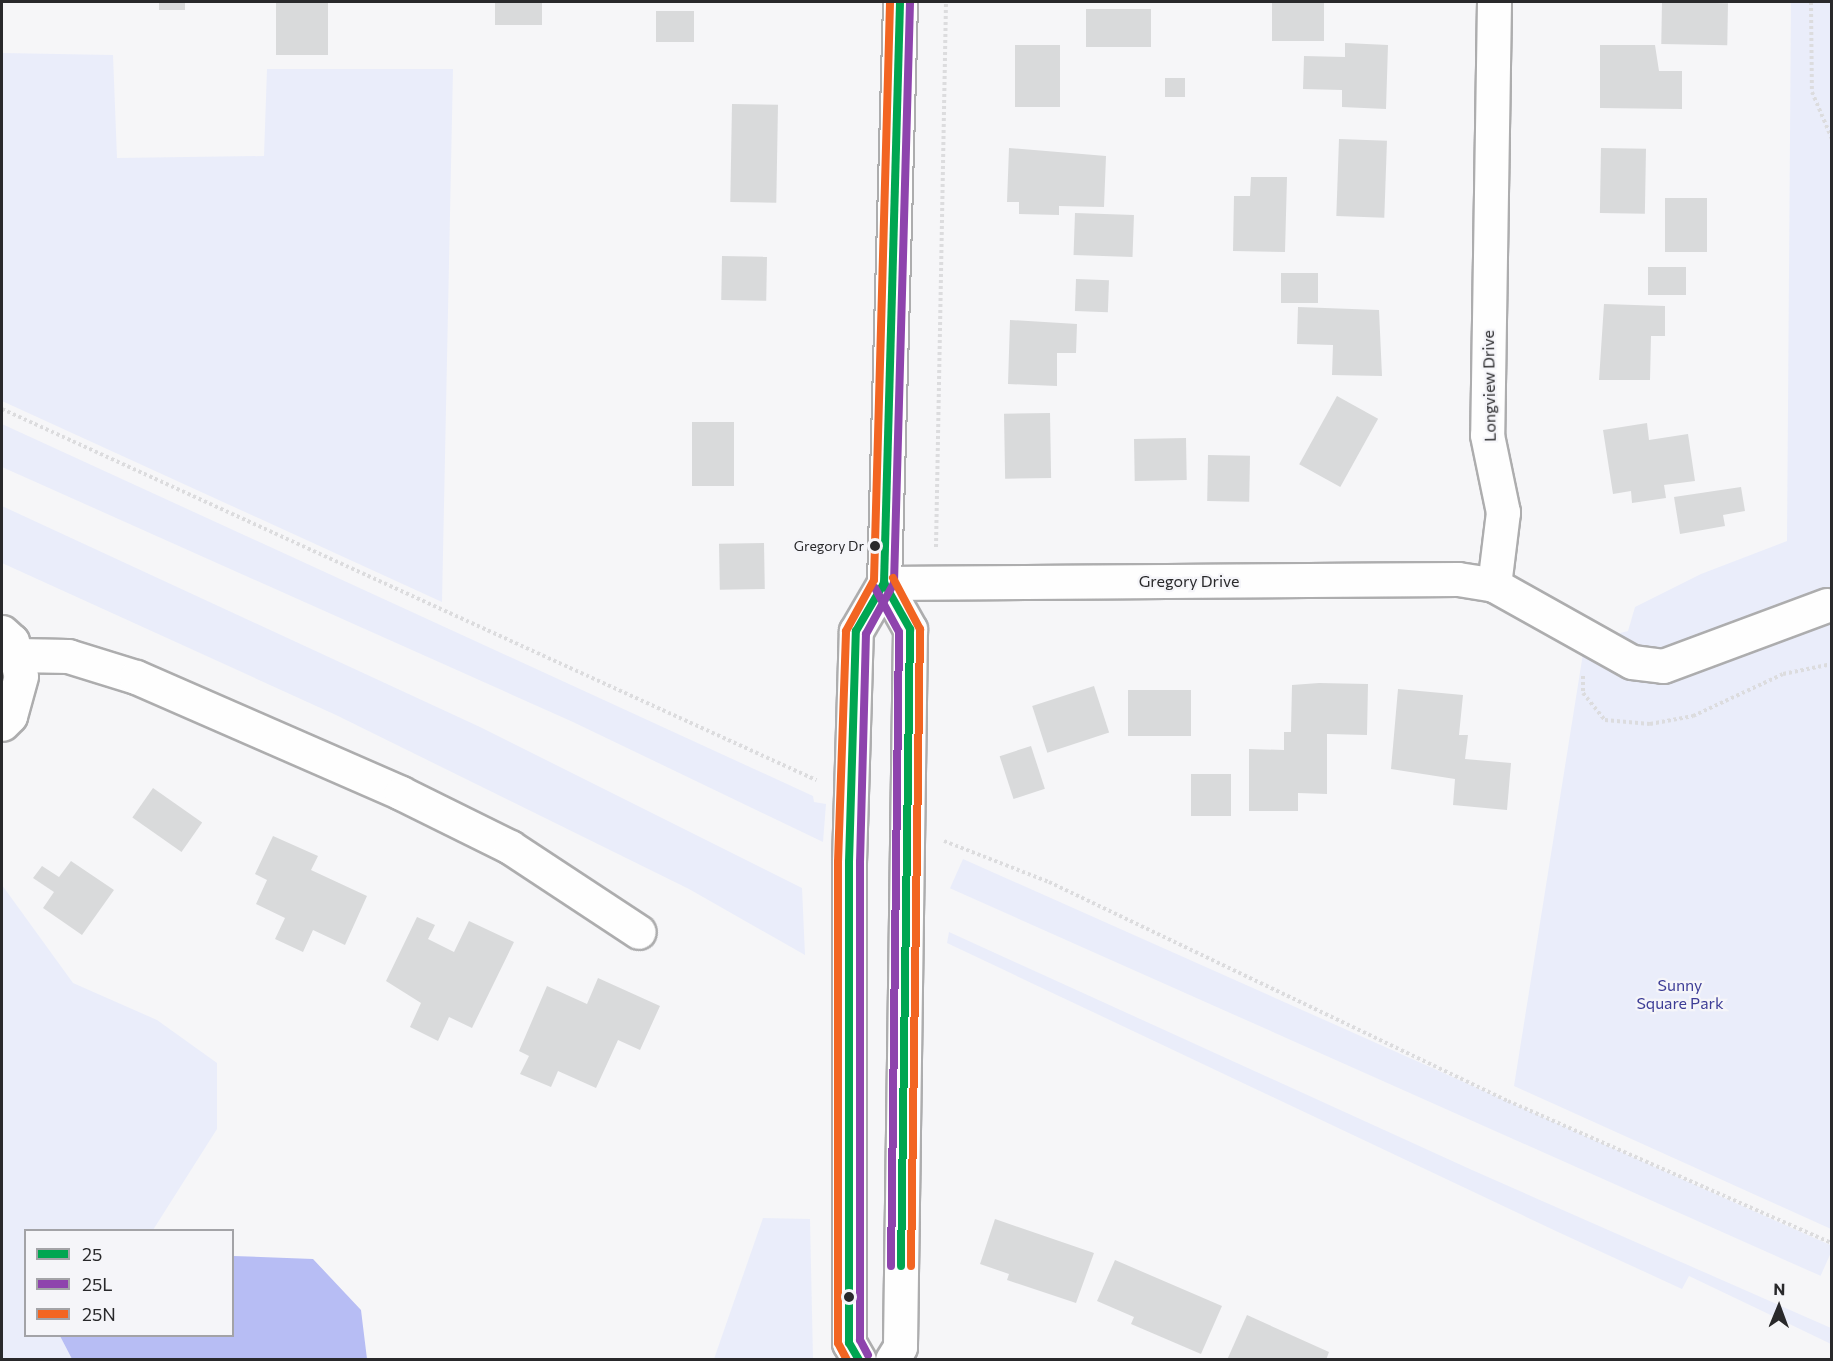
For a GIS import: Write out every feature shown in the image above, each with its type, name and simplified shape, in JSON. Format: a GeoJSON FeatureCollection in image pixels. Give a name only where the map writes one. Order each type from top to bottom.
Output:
{"type":"FeatureCollection","features":[{"type":"Feature","properties":{"kind":"main road"},"geometry":{"type":"LineString","coordinates":[[859,1359],[849,1344],[849,862],[856,632],[884,583],[900,2]]}},
{"type":"Feature","properties":{"kind":"main road","name":"Longview Drive"},"geometry":{"type":"LineString","coordinates":[[1494,2],[1487,435],[1503,512],[1494,585]]}},
{"type":"Feature","properties":{"kind":"main road","name":"Gregory Drive"},"geometry":{"type":"LineString","coordinates":[[884,583],[1458,579],[1494,585]]}},
{"type":"Feature","properties":{"kind":"main road"},"geometry":{"type":"LineString","coordinates":[[884,583],[910,629],[900,1347],[892,1359]]}},
{"type":"Feature","properties":{"kind":"main road"},"geometry":{"type":"LineString","coordinates":[[1494,585],[1632,662],[1663,666],[1827,605]]}},
{"type":"Feature","properties":{"kind":"main road"},"geometry":{"type":"LineString","coordinates":[[2,724],[10,716],[18,697],[10,644],[68,656],[136,677],[401,793],[510,847],[639,932]]}},
{"type":"Feature","properties":{"kind":"path"},"geometry":{"type":"LineString","coordinates":[[935,583],[946,2]]}},
{"type":"Feature","properties":{"kind":"path"},"geometry":{"type":"LineString","coordinates":[[1811,2],[1812,92],[1832,139]]}},
{"type":"Feature","properties":{"kind":"path"},"geometry":{"type":"LineString","coordinates":[[944,829],[944,841]]}},
{"type":"Feature","properties":{"kind":"green space","name":"Sunny Square Park"},"geometry":{"type":"Polygon","coordinates":[[[1791,2],[1831,2],[1831,1229],[1514,1086],[1589,616],[1616,634],[1628,631],[1635,607],[1701,574],[1787,541],[1791,2]]]}},
{"type":"Feature","properties":{"kind":"green space"},"geometry":{"type":"Polygon","coordinates":[[[2,53],[113,55],[117,158],[264,156],[267,69],[453,69],[442,602],[2,401],[2,53]]]}},
{"type":"Feature","properties":{"kind":"green space"},"geometry":{"type":"Polygon","coordinates":[[[2,424],[813,796],[814,802],[826,804],[823,842],[573,722],[2,467],[2,424]]]}},
{"type":"Feature","properties":{"kind":"green space"},"geometry":{"type":"Polygon","coordinates":[[[2,506],[480,727],[802,888],[805,955],[689,889],[336,715],[2,563],[2,506]]]}},
{"type":"Feature","properties":{"kind":"green space"},"geometry":{"type":"Polygon","coordinates":[[[963,859],[1832,1246],[1821,1276],[950,888],[963,859]]]}},
{"type":"Feature","properties":{"kind":"green space"},"geometry":{"type":"Polygon","coordinates":[[[2,885],[73,983],[157,1020],[217,1063],[217,1129],[154,1229],[24,1229],[24,1337],[61,1337],[72,1359],[2,1359],[2,885]]]}},
{"type":"Feature","properties":{"kind":"green space"},"geometry":{"type":"Polygon","coordinates":[[[949,932],[1472,1170],[1831,1328],[1831,1344],[1689,1276],[1682,1289],[1558,1232],[947,943],[949,932]]]}},
{"type":"Feature","properties":{"kind":"green space"},"geometry":{"type":"Polygon","coordinates":[[[763,1218],[810,1219],[813,1359],[714,1359],[763,1218]]]}},
{"type":"Feature","properties":{"kind":"water"},"geometry":{"type":"Polygon","coordinates":[[[234,1256],[313,1259],[361,1310],[367,1359],[72,1359],[61,1337],[234,1337],[234,1256]]]}},
{"type":"Feature","properties":{"kind":"building"},"geometry":{"type":"Polygon","coordinates":[[[159,2],[185,2],[185,10],[159,10],[159,2]]]}},
{"type":"Feature","properties":{"kind":"building"},"geometry":{"type":"Polygon","coordinates":[[[276,2],[328,2],[328,55],[276,55],[276,2]]]}},
{"type":"Feature","properties":{"kind":"building"},"geometry":{"type":"Polygon","coordinates":[[[495,2],[542,2],[542,25],[495,25],[495,2]]]}},
{"type":"Feature","properties":{"kind":"building"},"geometry":{"type":"Polygon","coordinates":[[[1272,2],[1324,2],[1324,41],[1272,41],[1272,2]]]}},
{"type":"Feature","properties":{"kind":"building"},"geometry":{"type":"Polygon","coordinates":[[[1662,2],[1728,3],[1727,45],[1661,44],[1662,2]]]}},
{"type":"Feature","properties":{"kind":"building"},"geometry":{"type":"Polygon","coordinates":[[[1086,9],[1151,9],[1151,47],[1086,47],[1086,9]]]}},
{"type":"Feature","properties":{"kind":"building"},"geometry":{"type":"Polygon","coordinates":[[[656,11],[694,11],[694,42],[656,42],[656,11]]]}},
{"type":"Feature","properties":{"kind":"building"},"geometry":{"type":"Polygon","coordinates":[[[1345,43],[1388,45],[1386,109],[1342,107],[1342,90],[1303,89],[1304,56],[1345,57],[1345,43]]]}},
{"type":"Feature","properties":{"kind":"building"},"geometry":{"type":"Polygon","coordinates":[[[1015,45],[1060,45],[1060,107],[1015,107],[1015,45]]]}},
{"type":"Feature","properties":{"kind":"building"},"geometry":{"type":"Polygon","coordinates":[[[1600,45],[1655,45],[1659,71],[1682,71],[1682,109],[1600,108],[1600,45]]]}},
{"type":"Feature","properties":{"kind":"building"},"geometry":{"type":"Polygon","coordinates":[[[1165,78],[1185,78],[1185,97],[1165,97],[1165,78]]]}},
{"type":"Feature","properties":{"kind":"building"},"geometry":{"type":"Polygon","coordinates":[[[732,104],[778,105],[776,203],[730,202],[732,104]]]}},
{"type":"Feature","properties":{"kind":"building"},"geometry":{"type":"Polygon","coordinates":[[[1339,139],[1387,141],[1384,218],[1336,216],[1339,139]]]}},
{"type":"Feature","properties":{"kind":"building"},"geometry":{"type":"Polygon","coordinates":[[[1009,148],[1106,156],[1104,207],[1059,206],[1059,215],[1019,214],[1019,202],[1007,202],[1009,148]]]}},
{"type":"Feature","properties":{"kind":"building"},"geometry":{"type":"Polygon","coordinates":[[[1601,148],[1646,149],[1645,214],[1600,213],[1601,148]]]}},
{"type":"Feature","properties":{"kind":"building"},"geometry":{"type":"Polygon","coordinates":[[[1251,177],[1287,177],[1285,252],[1233,251],[1234,196],[1250,196],[1251,177]]]}},
{"type":"Feature","properties":{"kind":"building"},"geometry":{"type":"Polygon","coordinates":[[[1665,198],[1707,198],[1707,252],[1665,252],[1665,198]]]}},
{"type":"Feature","properties":{"kind":"building"},"geometry":{"type":"Polygon","coordinates":[[[1075,213],[1134,215],[1132,257],[1074,255],[1075,213]]]}},
{"type":"Feature","properties":{"kind":"building"},"geometry":{"type":"Polygon","coordinates":[[[722,256],[767,257],[766,301],[721,300],[722,256]]]}},
{"type":"Feature","properties":{"kind":"building"},"geometry":{"type":"Polygon","coordinates":[[[1648,267],[1686,267],[1686,295],[1648,295],[1648,267]]]}},
{"type":"Feature","properties":{"kind":"building"},"geometry":{"type":"Polygon","coordinates":[[[1281,273],[1318,273],[1318,303],[1281,303],[1281,273]]]}},
{"type":"Feature","properties":{"kind":"building"},"geometry":{"type":"Polygon","coordinates":[[[1076,279],[1109,280],[1108,312],[1075,311],[1076,279]]]}},
{"type":"Feature","properties":{"kind":"building"},"geometry":{"type":"Polygon","coordinates":[[[1604,304],[1665,306],[1665,336],[1651,336],[1650,380],[1599,380],[1604,304]]]}},
{"type":"Feature","properties":{"kind":"building"},"geometry":{"type":"Polygon","coordinates":[[[1298,307],[1379,310],[1382,376],[1332,375],[1333,345],[1297,344],[1298,307]]]}},
{"type":"Feature","properties":{"kind":"building"},"geometry":{"type":"Polygon","coordinates":[[[1010,320],[1077,324],[1076,353],[1057,353],[1057,386],[1008,384],[1010,320]]]}},
{"type":"Feature","properties":{"kind":"building"},"geometry":{"type":"Polygon","coordinates":[[[1337,396],[1378,419],[1340,487],[1299,464],[1337,396]]]}},
{"type":"Feature","properties":{"kind":"building"},"geometry":{"type":"Polygon","coordinates":[[[1050,413],[1051,478],[1005,479],[1004,414],[1050,413]]]}},
{"type":"Feature","properties":{"kind":"building"},"geometry":{"type":"Polygon","coordinates":[[[692,422],[734,422],[734,486],[692,486],[692,422]]]}},
{"type":"Feature","properties":{"kind":"building"},"geometry":{"type":"Polygon","coordinates":[[[1647,423],[1649,440],[1688,434],[1695,481],[1664,485],[1666,498],[1632,503],[1631,491],[1613,494],[1603,430],[1647,423]]]}},
{"type":"Feature","properties":{"kind":"building"},"geometry":{"type":"Polygon","coordinates":[[[1186,438],[1187,480],[1135,481],[1134,439],[1186,438]]]}},
{"type":"Feature","properties":{"kind":"building"},"geometry":{"type":"Polygon","coordinates":[[[1208,455],[1250,456],[1249,502],[1207,501],[1208,455]]]}},
{"type":"Feature","properties":{"kind":"building"},"geometry":{"type":"Polygon","coordinates":[[[1741,487],[1745,511],[1723,515],[1725,526],[1680,534],[1674,497],[1741,487]]]}},
{"type":"Feature","properties":{"kind":"building"},"geometry":{"type":"Polygon","coordinates":[[[764,543],[765,589],[720,590],[719,544],[764,543]]]}},
{"type":"Feature","properties":{"kind":"building"},"geometry":{"type":"Polygon","coordinates":[[[1368,684],[1367,735],[1327,734],[1327,794],[1298,793],[1298,811],[1249,811],[1249,749],[1284,750],[1284,732],[1291,732],[1292,685],[1368,684]]]}},
{"type":"Feature","properties":{"kind":"building"},"geometry":{"type":"Polygon","coordinates":[[[1094,686],[1109,733],[1047,753],[1032,706],[1094,686]]]}},
{"type":"Feature","properties":{"kind":"building"},"geometry":{"type":"Polygon","coordinates":[[[1398,689],[1463,695],[1459,735],[1468,735],[1465,759],[1511,763],[1507,810],[1453,805],[1455,779],[1391,769],[1398,689]]]}},
{"type":"Feature","properties":{"kind":"building"},"geometry":{"type":"Polygon","coordinates":[[[1128,690],[1191,690],[1191,736],[1128,736],[1128,690]]]}},
{"type":"Feature","properties":{"kind":"building"},"geometry":{"type":"Polygon","coordinates":[[[1031,746],[1045,789],[1014,799],[1000,756],[1031,746]]]}},
{"type":"Feature","properties":{"kind":"building"},"geometry":{"type":"Polygon","coordinates":[[[1191,774],[1231,774],[1231,816],[1191,816],[1191,774]]]}},
{"type":"Feature","properties":{"kind":"building"},"geometry":{"type":"Polygon","coordinates":[[[153,788],[202,822],[182,852],[132,817],[153,788]]]}},
{"type":"Feature","properties":{"kind":"building"},"geometry":{"type":"Polygon","coordinates":[[[273,836],[318,856],[311,870],[367,896],[345,945],[313,930],[303,952],[275,939],[285,918],[256,904],[267,880],[255,874],[273,836]]]}},
{"type":"Feature","properties":{"kind":"building"},"geometry":{"type":"Polygon","coordinates":[[[71,861],[114,890],[82,935],[43,908],[54,892],[33,878],[42,866],[59,877],[71,861]]]}},
{"type":"Feature","properties":{"kind":"building"},"geometry":{"type":"Polygon","coordinates":[[[417,917],[435,925],[428,939],[454,952],[469,921],[514,942],[472,1028],[449,1017],[438,1041],[410,1027],[421,1003],[386,981],[417,917]]]}},
{"type":"Feature","properties":{"kind":"building"},"geometry":{"type":"Polygon","coordinates":[[[598,978],[660,1006],[640,1050],[618,1040],[596,1088],[558,1071],[551,1087],[520,1074],[529,1056],[519,1051],[547,986],[587,1004],[598,978]]]}},
{"type":"Feature","properties":{"kind":"building"},"geometry":{"type":"Polygon","coordinates":[[[995,1219],[1094,1253],[1076,1303],[1007,1280],[1009,1274],[980,1264],[995,1219]]]}},
{"type":"Feature","properties":{"kind":"building"},"geometry":{"type":"Polygon","coordinates":[[[1115,1260],[1222,1306],[1201,1354],[1131,1324],[1134,1317],[1097,1301],[1115,1260]]]}},
{"type":"Feature","properties":{"kind":"building"},"geometry":{"type":"Polygon","coordinates":[[[1247,1315],[1329,1352],[1326,1360],[1227,1360],[1247,1315]]]}},
{"type":"Feature","properties":{"kind":"transit line","name":"25N"},"geometry":{"type":"LineString","coordinates":[[847,1360],[838,1343],[838,862],[846,631],[874,580],[890,2]]}},
{"type":"Feature","properties":{"kind":"transit line","name":"25"},"geometry":{"type":"LineString","coordinates":[[859,1360],[849,1343],[849,862],[856,631],[884,583],[900,2]]}},
{"type":"Feature","properties":{"kind":"transit line","name":"25L"},"geometry":{"type":"LineString","coordinates":[[868,1355],[860,1340],[860,862],[866,634],[894,583],[910,2]]}},
{"type":"Feature","properties":{"kind":"transit line","name":"25N"},"geometry":{"type":"LineString","coordinates":[[893,578],[920,629],[911,1266]]}},
{"type":"Feature","properties":{"kind":"transit line","name":"25"},"geometry":{"type":"LineString","coordinates":[[884,583],[910,629],[901,1266]]}},
{"type":"Feature","properties":{"kind":"transit line","name":"25L"},"geometry":{"type":"LineString","coordinates":[[875,588],[899,632],[891,1266]]}},
{"type":"Feature","properties":{"kind":"place","name":"Gregory Dr"},"geometry":{"type":"Point","coordinates":[875,546]}}]}
